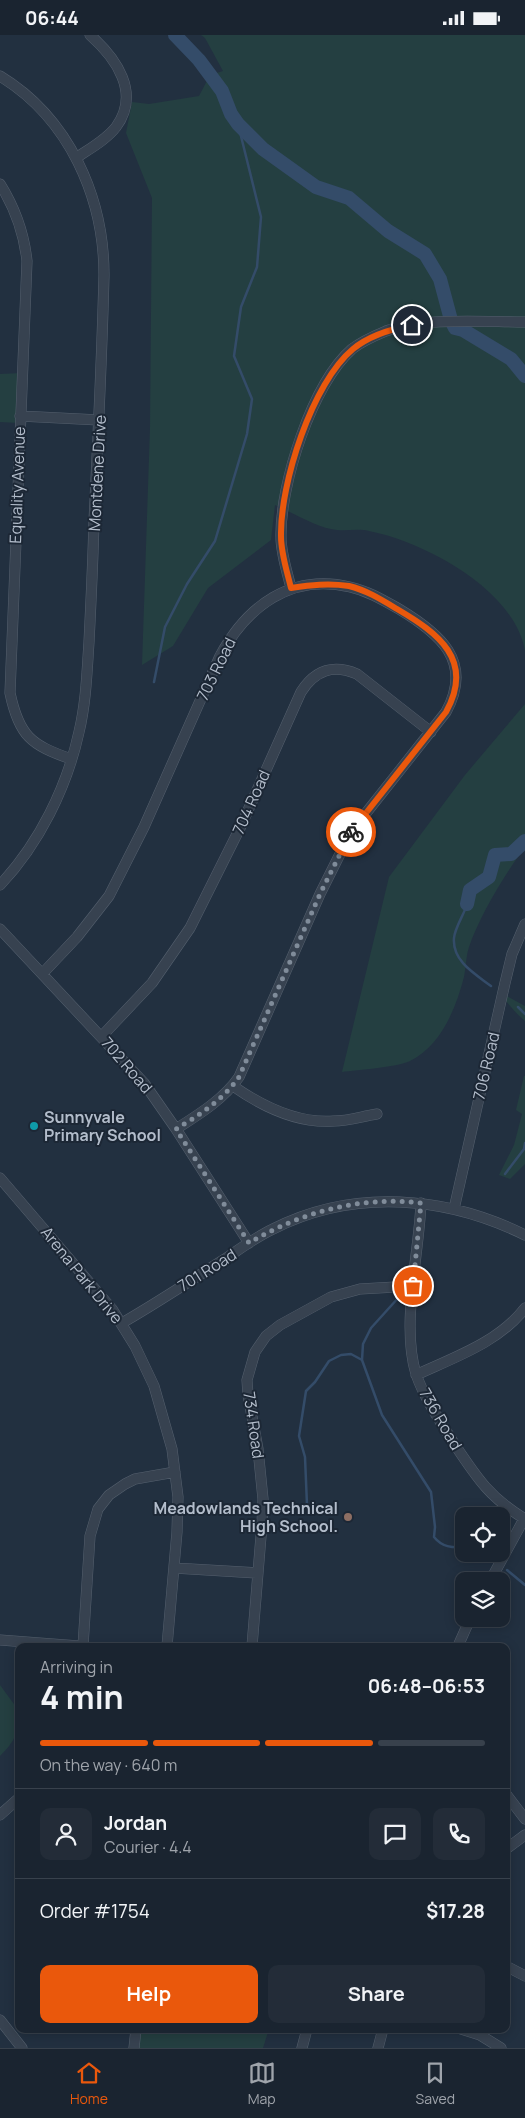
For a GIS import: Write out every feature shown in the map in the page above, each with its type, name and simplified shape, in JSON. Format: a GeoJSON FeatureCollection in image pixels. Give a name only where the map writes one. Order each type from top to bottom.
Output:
{"type":"FeatureCollection","features":[{"type":"Feature","properties":{"kind":"street"},"geometry":{"type":"LineString","coordinates":[[76,158],[115,127],[123,115],[125,102],[126,90],[118,66],[102,46],[90,35]]}},
{"type":"Feature","properties":{"kind":"street","name":"Montdene Drive"},"geometry":{"type":"LineString","coordinates":[[0,76],[20,90],[50,120],[76,158],[96,209],[104,254],[99,420],[85,702],[71,759],[48,817],[32,843],[0,885]]}},
{"type":"Feature","properties":{"kind":"street","name":"Equality Avenue"},"geometry":{"type":"LineString","coordinates":[[0,184],[8,197],[23,232],[27,261],[10,693],[17,722],[33,742],[45,750],[71,759]]}},
{"type":"Feature","properties":{"kind":"street"},"geometry":{"type":"LineString","coordinates":[[291,588],[282,550],[281,521],[284,498],[298,444],[325,384],[345,357],[369,338],[388,330],[412,325],[445,322],[525,322]]}},
{"type":"Feature","properties":{"kind":"street"},"geometry":{"type":"LineString","coordinates":[[20,416],[99,420]]}},
{"type":"Feature","properties":{"kind":"street","name":"703 Road"},"geometry":{"type":"LineString","coordinates":[[43,973],[77,937],[109,896],[144,827],[220,656],[233,633],[256,608],[291,588],[317,584],[351,587],[382,599],[426,626],[440,638],[449,651],[454,667],[456,686],[453,700],[431,732],[351,832],[320,894],[246,1063],[232,1086],[198,1115],[176,1129]]}},
{"type":"Feature","properties":{"kind":"street","name":"704 Road"},"geometry":{"type":"LineString","coordinates":[[102,1036],[152,983],[190,928],[241,826],[301,692],[312,677],[329,669],[347,670],[357,674],[431,732]]}},
{"type":"Feature","properties":{"kind":"street","name":"706 Road"},"geometry":{"type":"LineString","coordinates":[[454,1209],[505,983],[512,955],[525,924]]}},
{"type":"Feature","properties":{"kind":"street","name":"702 Road"},"geometry":{"type":"LineString","coordinates":[[0,929],[144,1083],[176,1129],[249,1243]]}},
{"type":"Feature","properties":{"kind":"street"},"geometry":{"type":"LineString","coordinates":[[232,1086],[270,1109],[313,1121],[335,1121],[377,1113]]}},
{"type":"Feature","properties":{"kind":"street","name":"Arena Park Drive"},"geometry":{"type":"LineString","coordinates":[[0,1178],[102,1295],[135,1345],[154,1386],[168,1431],[178,1497],[168,1643]]}},
{"type":"Feature","properties":{"kind":"street","name":"701 Road"},"geometry":{"type":"LineString","coordinates":[[122,1323],[249,1243],[289,1222],[340,1206],[390,1201],[421,1203],[454,1209],[493,1221],[525,1235]]}},
{"type":"Feature","properties":{"kind":"street","name":"736 Road"},"geometry":{"type":"LineString","coordinates":[[421,1203],[413,1286],[411,1350],[416,1375],[428,1402],[479,1481],[505,1506],[525,1519]]}},
{"type":"Feature","properties":{"kind":"street","name":"734 Road"},"geometry":{"type":"LineString","coordinates":[[252,1643],[262,1499],[258,1449],[248,1395],[248,1380],[255,1351],[266,1336],[280,1325],[331,1297],[360,1289],[413,1286]]}},
{"type":"Feature","properties":{"kind":"street"},"geometry":{"type":"LineString","coordinates":[[416,1375],[460,1355],[500,1333],[525,1308]]}},
{"type":"Feature","properties":{"kind":"street"},"geometry":{"type":"LineString","coordinates":[[83,1643],[90,1536],[98,1509],[109,1495],[125,1484],[142,1477],[175,1472]]}},
{"type":"Feature","properties":{"kind":"street"},"geometry":{"type":"LineString","coordinates":[[495,1572],[525,1519]]}},
{"type":"Feature","properties":{"kind":"street"},"geometry":{"type":"LineString","coordinates":[[174,1568],[258,1573]]}},
{"type":"Feature","properties":{"kind":"street"},"geometry":{"type":"LineString","coordinates":[[459,1643],[466,1627]]}},
{"type":"Feature","properties":{"kind":"street"},"geometry":{"type":"LineString","coordinates":[[0,1640],[40,1643]]}},
{"type":"Feature","properties":{"kind":"street"},"geometry":{"type":"LineString","coordinates":[[510,1799],[525,1819]]}},
{"type":"Feature","properties":{"kind":"street"},"geometry":{"type":"LineString","coordinates":[[0,1815],[15,1802]]}},
{"type":"Feature","properties":{"kind":"street"},"geometry":{"type":"LineString","coordinates":[[510,1846],[525,1835]]}},
{"type":"Feature","properties":{"kind":"street"},"geometry":{"type":"LineString","coordinates":[[510,1968],[525,1976]]}},
{"type":"Feature","properties":{"kind":"street"},"geometry":{"type":"LineString","coordinates":[[0,2021],[22,2048]]}},
{"type":"Feature","properties":{"kind":"street"},"geometry":{"type":"LineString","coordinates":[[134,2048],[136,2033]]}},
{"type":"Feature","properties":{"kind":"street"},"geometry":{"type":"LineString","coordinates":[[302,2048],[306,2033]]}},
{"type":"Feature","properties":{"kind":"street"},"geometry":{"type":"LineString","coordinates":[[378,2048],[383,2033]]}},
{"type":"Feature","properties":{"kind":"street"},"geometry":{"type":"LineString","coordinates":[[474,2033],[501,2048]]}},
{"type":"Feature","properties":{"kind":"green space"},"geometry":{"type":"Polygon","coordinates":[[[201,35],[525,35],[525,651],[518,629],[504,608],[486,589],[464,572],[416,546],[391,537],[364,530],[336,530],[325,527],[275,505],[271,540],[208,588],[173,646],[142,665],[150,428],[152,198],[126,133],[132,102],[149,104],[199,96],[210,75],[223,71],[205,38],[201,35]]]}},
{"type":"Feature","properties":{"kind":"green space"},"geometry":{"type":"Polygon","coordinates":[[[22,373],[19,423],[0,422],[0,374],[22,373]]]}},
{"type":"Feature","properties":{"kind":"green space"},"geometry":{"type":"Polygon","coordinates":[[[525,704],[525,847],[494,895],[474,935],[468,950],[461,989],[452,1013],[439,1036],[421,1054],[410,1061],[388,1067],[342,1072],[389,877],[465,775],[525,704]]]}},
{"type":"Feature","properties":{"kind":"green space"},"geometry":{"type":"Polygon","coordinates":[[[503,994],[525,1006],[525,1021],[502,997],[503,994]]]}},
{"type":"Feature","properties":{"kind":"green space"},"geometry":{"type":"Polygon","coordinates":[[[524,1076],[525,1164],[510,1179],[499,1175],[514,1145],[522,1114],[516,1110],[524,1076]]]}},
{"type":"Feature","properties":{"kind":"green space"},"geometry":{"type":"Polygon","coordinates":[[[0,1685],[15,1706],[15,1736],[0,1756],[0,1685]]]}},
{"type":"Feature","properties":{"kind":"green space"},"geometry":{"type":"Polygon","coordinates":[[[135,2033],[268,2033],[263,2048],[134,2048],[135,2033]]]}},
{"type":"Feature","properties":{"kind":"waterway"},"geometry":{"type":"LineString","coordinates":[[175,35],[199,60],[222,91],[231,114],[238,124],[263,149],[316,187],[349,198],[388,231],[425,254],[440,279],[455,328],[463,330],[511,359],[525,376]]}},
{"type":"Feature","properties":{"kind":"waterway"},"geometry":{"type":"LineString","coordinates":[[154,682],[165,627],[187,584],[215,541],[247,434],[252,399],[234,356],[241,307],[257,267],[261,217],[238,124]]}},
{"type":"Feature","properties":{"kind":"waterway"},"geometry":{"type":"LineString","coordinates":[[467,904],[470,890],[489,877],[495,855],[511,854],[525,841]]}},
{"type":"Feature","properties":{"kind":"waterway"},"geometry":{"type":"LineString","coordinates":[[467,904],[455,934],[454,946],[457,954],[466,966],[491,986]]}},
{"type":"Feature","properties":{"kind":"waterway"},"geometry":{"type":"LineString","coordinates":[[518,1007],[525,1014]]}},
{"type":"Feature","properties":{"kind":"waterway"},"geometry":{"type":"LineString","coordinates":[[505,1174],[524,1149],[525,1143]]}},
{"type":"Feature","properties":{"kind":"waterway"},"geometry":{"type":"LineString","coordinates":[[399,1297],[371,1328],[363,1344],[362,1360],[382,1415],[431,1492],[435,1527],[434,1537],[440,1543],[455,1547]]}},
{"type":"Feature","properties":{"kind":"waterway"},"geometry":{"type":"LineString","coordinates":[[307,1505],[305,1457],[299,1436],[306,1391],[315,1382],[329,1361],[341,1355],[351,1354],[362,1360]]}},
{"type":"Feature","properties":{"kind":"waterway"},"geometry":{"type":"LineString","coordinates":[[507,1570],[525,1585]]}},
{"type":"Feature","properties":{"kind":"way so far"},"geometry":{"type":"LineString","coordinates":[[351,832],[320,894],[239,1077],[224,1094],[198,1115],[176,1129],[249,1243],[289,1222],[340,1206],[390,1201],[421,1203],[413,1286]]}},
{"type":"Feature","properties":{"kind":"place","name":"Sunnyvale Primary School"},"geometry":{"type":"Point","coordinates":[34,1126]}},
{"type":"Feature","properties":{"kind":"place","name":"Meadowlands Technical High School."},"geometry":{"type":"Point","coordinates":[348,1517]}},
{"type":"Feature","properties":{"kind":"route"},"geometry":{"type":"LineString","coordinates":[[351,832],[446,712],[453,700],[456,686],[454,667],[449,651],[440,638],[426,626],[382,599],[351,587],[331,584],[291,588],[282,550],[281,521],[284,498],[298,444],[309,416],[325,384],[338,364],[353,349],[369,338],[388,330],[412,325]]}}]}
